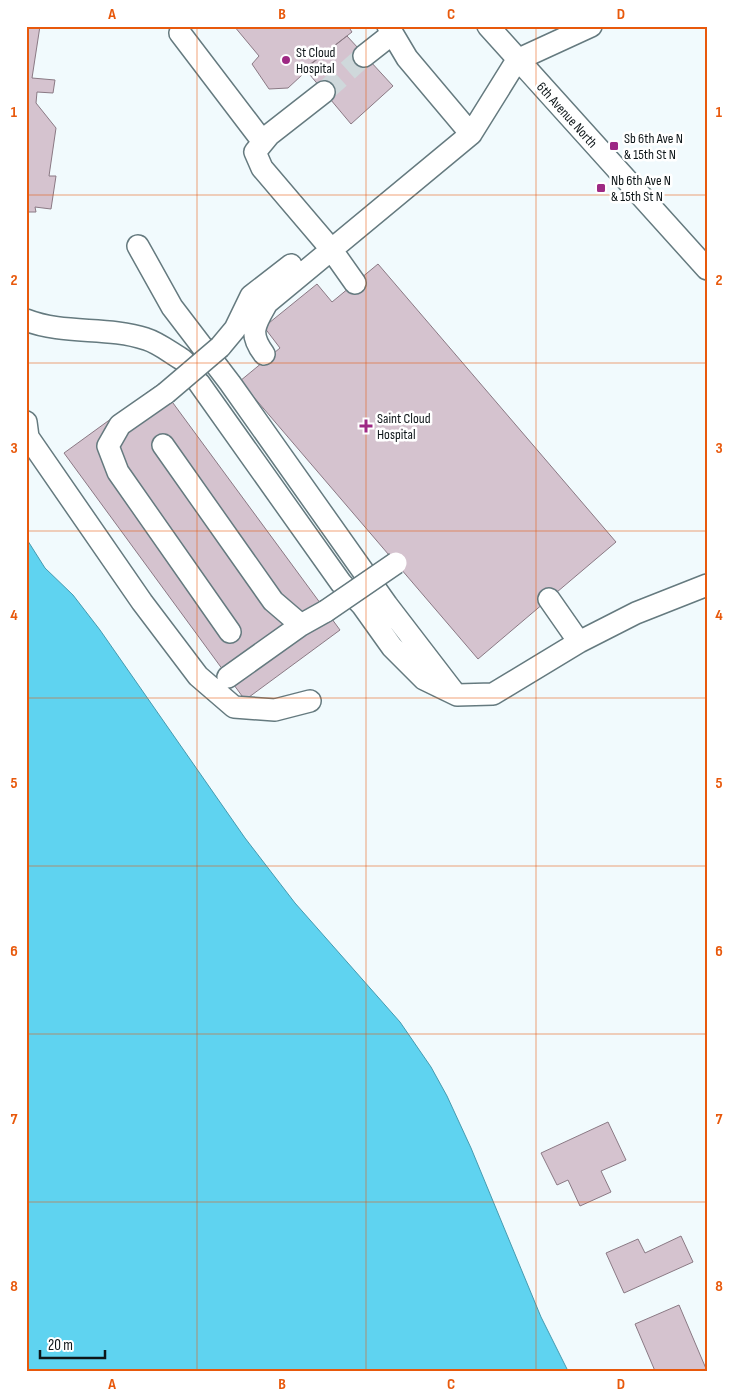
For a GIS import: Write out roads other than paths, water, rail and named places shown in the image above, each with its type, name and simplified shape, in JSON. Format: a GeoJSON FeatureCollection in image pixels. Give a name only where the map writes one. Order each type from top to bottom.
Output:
{"type":"FeatureCollection","features":[{"type":"Feature","properties":{"kind":"street","name":"6th Avenue North"},"geometry":{"type":"LineString","coordinates":[[488,26],[707,269]]}},
{"type":"Feature","properties":{"kind":"street"},"geometry":{"type":"LineString","coordinates":[[264,354],[254,342],[255,324],[267,303],[471,134],[517,60],[591,26]]}},
{"type":"Feature","properties":{"kind":"street"},"geometry":{"type":"LineString","coordinates":[[364,56],[390,30],[407,58],[471,134]]}},
{"type":"Feature","properties":{"kind":"street"},"geometry":{"type":"LineString","coordinates":[[180,33],[262,142]]}},
{"type":"Feature","properties":{"kind":"street"},"geometry":{"type":"LineString","coordinates":[[324,92],[269,135],[255,152],[262,168],[331,249],[355,283]]}},
{"type":"Feature","properties":{"kind":"street"},"geometry":{"type":"LineString","coordinates":[[138,246],[172,307],[235,391],[387,605],[457,695]]}},
{"type":"Feature","properties":{"kind":"street"},"geometry":{"type":"LineString","coordinates":[[230,632],[118,472],[108,446],[120,425],[166,393],[220,347],[235,330],[251,296],[296,261],[331,249]]}},
{"type":"Feature","properties":{"kind":"street"},"geometry":{"type":"LineString","coordinates":[[26,320],[45,328],[113,332],[147,339],[183,360]]}},
{"type":"Feature","properties":{"kind":"street"},"geometry":{"type":"LineString","coordinates":[[199,383],[341,583],[362,605],[392,647],[424,679],[457,695],[493,694],[579,642],[636,613],[707,584]]}},
{"type":"Feature","properties":{"kind":"street"},"geometry":{"type":"LineString","coordinates":[[26,422],[28,437],[142,602],[198,676],[234,707],[275,710],[310,701]]}},
{"type":"Feature","properties":{"kind":"street"},"geometry":{"type":"LineString","coordinates":[[163,445],[273,601],[301,625]]}},
{"type":"Feature","properties":{"kind":"street"},"geometry":{"type":"LineString","coordinates":[[228,677],[301,625],[326,611],[396,563]]}},
{"type":"Feature","properties":{"kind":"street"},"geometry":{"type":"LineString","coordinates":[[549,599],[579,642]]}},
{"type":"Feature","properties":{"kind":"water"},"geometry":{"type":"Polygon","coordinates":[[[26,538],[45,568],[73,595],[100,630],[245,838],[295,903],[400,1022],[431,1067],[447,1096],[471,1148],[541,1317],[568,1371],[26,1371],[26,538]]]}},
{"type":"Feature","properties":{"kind":"tunnel"},"geometry":{"type":"LineString","coordinates":[[324,92],[364,56]]}},
{"type":"Feature","properties":{"kind":"place","name":"St Cloud Hospital"},"geometry":{"type":"Point","coordinates":[286,60]}},
{"type":"Feature","properties":{"kind":"place","name":"Sb 6th Ave N & 15th St N"},"geometry":{"type":"Point","coordinates":[614,146]}},
{"type":"Feature","properties":{"kind":"place","name":"Nb 6th Ave N & 15th St N"},"geometry":{"type":"Point","coordinates":[601,188]}},
{"type":"Feature","properties":{"kind":"place","name":"Saint Cloud Hospital"},"geometry":{"type":"Point","coordinates":[366,426]}}]}
